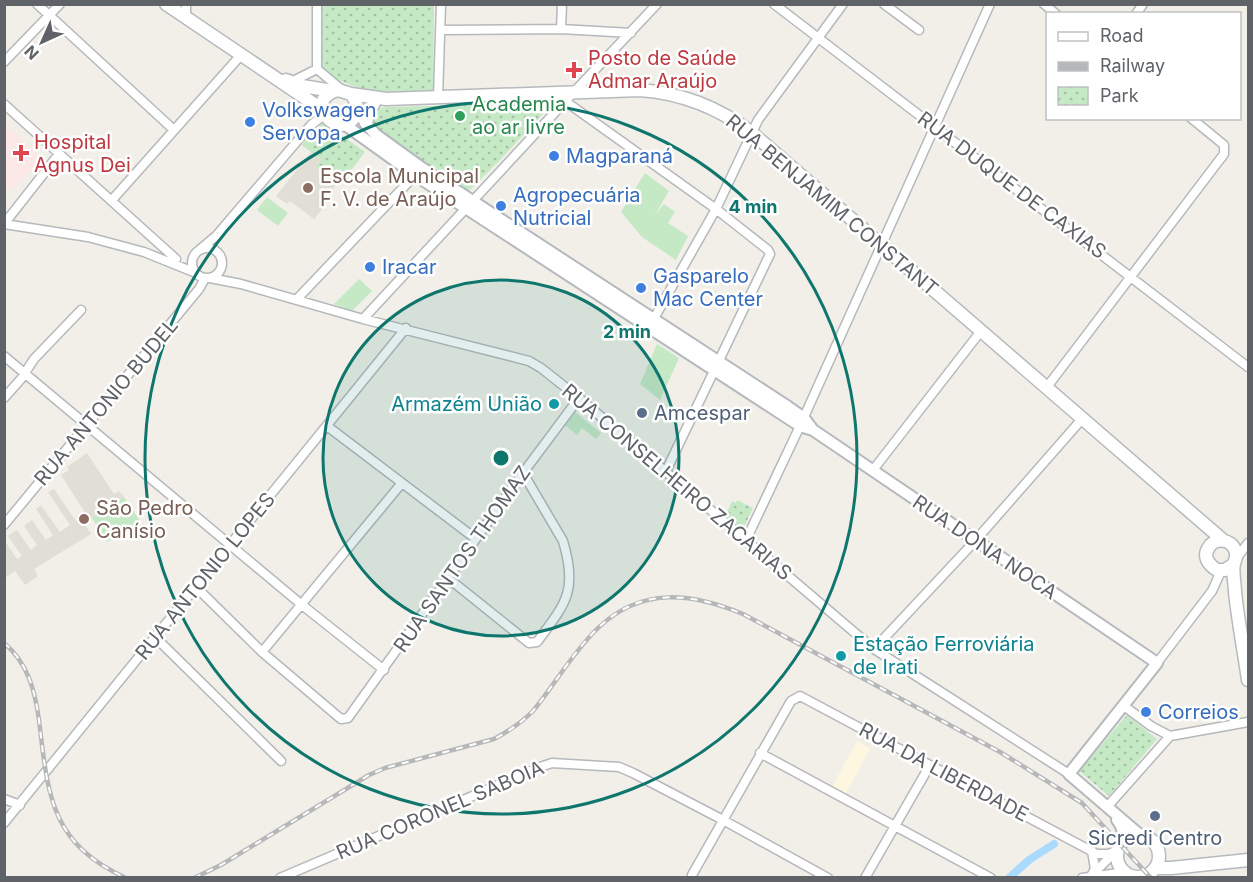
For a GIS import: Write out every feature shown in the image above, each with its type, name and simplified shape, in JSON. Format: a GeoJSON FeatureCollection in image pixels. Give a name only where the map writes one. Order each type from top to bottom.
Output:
{"type":"FeatureCollection","features":[{"type":"Feature","properties":{"kind":"main road"},"geometry":{"type":"LineString","coordinates":[[166,4],[271,74],[324,112],[333,123],[349,122],[357,110],[354,98],[342,92],[325,99],[324,112]]}},
{"type":"Feature","properties":{"kind":"main road","name":"RUA BENJAMIM CONSTANT"},"geometry":{"type":"LineString","coordinates":[[271,74],[291,82],[380,101],[569,97],[640,90],[664,92],[714,108],[734,119],[752,133],[1199,520],[1229,543]]}},
{"type":"Feature","properties":{"kind":"main road"},"geometry":{"type":"LineString","coordinates":[[366,123],[368,113],[380,101]]}},
{"type":"Feature","properties":{"kind":"main road","name":"RUA BENJAMIM CONSTANT"},"geometry":{"type":"LineString","coordinates":[[357,110],[380,101]]}},
{"type":"Feature","properties":{"kind":"main road","name":"RUA BENJAMIM CONSTANT"},"geometry":{"type":"LineString","coordinates":[[1199,520],[1210,545]]}},
{"type":"Feature","properties":{"kind":"main road"},"geometry":{"type":"LineString","coordinates":[[1229,566],[1211,567],[1206,558],[1210,545],[1215,542],[1229,543],[1236,555],[1229,566],[1248,680]]}},
{"type":"Feature","properties":{"kind":"main road"},"geometry":{"type":"LineString","coordinates":[[1178,867],[1158,850],[1153,842],[1140,835],[1123,842],[1118,849],[1118,862],[1131,875],[1178,867],[1248,860]]}},
{"type":"Feature","properties":{"kind":"main road"},"geometry":{"type":"LineString","coordinates":[[1151,873],[1159,857],[1158,850]]}},
{"type":"Feature","properties":{"kind":"street"},"geometry":{"type":"LineString","coordinates":[[37,4],[174,130]]}},
{"type":"Feature","properties":{"kind":"street"},"geometry":{"type":"LineString","coordinates":[[4,62],[60,4]]}},
{"type":"Feature","properties":{"kind":"street"},"geometry":{"type":"LineString","coordinates":[[186,4],[186,18]]}},
{"type":"Feature","properties":{"kind":"street"},"geometry":{"type":"LineString","coordinates":[[317,4],[317,69],[342,92]]}},
{"type":"Feature","properties":{"kind":"street"},"geometry":{"type":"LineString","coordinates":[[438,98],[441,4]]}},
{"type":"Feature","properties":{"kind":"street"},"geometry":{"type":"LineString","coordinates":[[561,29],[562,4]]}},
{"type":"Feature","properties":{"kind":"street"},"geometry":{"type":"LineString","coordinates":[[363,319],[657,4]]}},
{"type":"Feature","properties":{"kind":"street","name":"RUA DUQUE DE CAXIAS"},"geometry":{"type":"LineString","coordinates":[[774,4],[1248,367]]}},
{"type":"Feature","properties":{"kind":"street"},"geometry":{"type":"LineString","coordinates":[[651,323],[716,209],[758,120],[843,4]]}},
{"type":"Feature","properties":{"kind":"street"},"geometry":{"type":"LineString","coordinates":[[884,4],[919,30]]}},
{"type":"Feature","properties":{"kind":"street"},"geometry":{"type":"LineString","coordinates":[[746,540],[802,422],[990,4]]}},
{"type":"Feature","properties":{"kind":"street"},"geometry":{"type":"LineString","coordinates":[[441,30],[561,29],[630,33]]}},
{"type":"Feature","properties":{"kind":"street"},"geometry":{"type":"LineString","coordinates":[[112,200],[241,55]]}},
{"type":"Feature","properties":{"kind":"street"},"geometry":{"type":"LineString","coordinates":[[291,82],[317,69]]}},
{"type":"Feature","properties":{"kind":"street"},"geometry":{"type":"LineString","coordinates":[[569,97],[716,209],[770,254],[666,471]]}},
{"type":"Feature","properties":{"kind":"street"},"geometry":{"type":"LineString","coordinates":[[4,104],[177,259]]}},
{"type":"Feature","properties":{"kind":"street","name":"RUA DONA NOCA"},"geometry":{"type":"LineString","coordinates":[[357,110],[375,134],[419,172]]}},
{"type":"Feature","properties":{"kind":"street"},"geometry":{"type":"LineString","coordinates":[[196,273],[192,264],[196,253],[216,236],[324,112]]}},
{"type":"Feature","properties":{"kind":"street"},"geometry":{"type":"LineString","coordinates":[[1047,387],[1224,154],[1224,145],[1193,120]]}},
{"type":"Feature","properties":{"kind":"street","name":"RUA DONA NOCA"},"geometry":{"type":"LineString","coordinates":[[344,124],[471,204],[802,422],[1157,663]]}},
{"type":"Feature","properties":{"kind":"street"},"geometry":{"type":"LineString","coordinates":[[59,154],[4,224],[88,237],[144,252],[207,278],[218,274],[222,265]]}},
{"type":"Feature","properties":{"kind":"street"},"geometry":{"type":"LineString","coordinates":[[297,299],[419,172]]}},
{"type":"Feature","properties":{"kind":"street"},"geometry":{"type":"LineString","coordinates":[[144,252],[149,246],[148,234]]}},
{"type":"Feature","properties":{"kind":"street"},"geometry":{"type":"LineString","coordinates":[[216,236],[222,265],[226,272],[241,284]]}},
{"type":"Feature","properties":{"kind":"street"},"geometry":{"type":"LineString","coordinates":[[154,256],[184,259],[207,248],[218,253]]}},
{"type":"Feature","properties":{"kind":"street","name":"RUA CONSELHEIRO ZACARIAS"},"geometry":{"type":"LineString","coordinates":[[207,278],[241,284],[363,319],[406,328],[529,361],[579,398],[874,650],[1069,774]]}},
{"type":"Feature","properties":{"kind":"street","name":"RUA ANTONIO BUDEL"},"geometry":{"type":"LineString","coordinates":[[4,525],[207,278]]}},
{"type":"Feature","properties":{"kind":"street"},"geometry":{"type":"LineString","coordinates":[[4,398],[15,387],[34,359],[81,310]]}},
{"type":"Feature","properties":{"kind":"street","name":"RUA ANTONIO LOPES"},"geometry":{"type":"LineString","coordinates":[[4,823],[406,328]]}},
{"type":"Feature","properties":{"kind":"street"},"geometry":{"type":"LineString","coordinates":[[873,470],[981,331]]}},
{"type":"Feature","properties":{"kind":"street"},"geometry":{"type":"LineString","coordinates":[[4,356],[302,605],[384,670]]}},
{"type":"Feature","properties":{"kind":"street","name":"RUA SANTOS THOMAZ"},"geometry":{"type":"LineString","coordinates":[[262,652],[341,719],[348,718],[579,398]]}},
{"type":"Feature","properties":{"kind":"street"},"geometry":{"type":"LineString","coordinates":[[874,650],[975,541],[1082,419]]}},
{"type":"Feature","properties":{"kind":"street"},"geometry":{"type":"LineString","coordinates":[[327,426],[476,539]]}},
{"type":"Feature","properties":{"kind":"street"},"geometry":{"type":"LineString","coordinates":[[448,578],[530,643],[537,642],[561,610],[570,585],[563,541],[523,473]]}},
{"type":"Feature","properties":{"kind":"street"},"geometry":{"type":"LineString","coordinates":[[196,587],[262,652],[402,484]]}},
{"type":"Feature","properties":{"kind":"street"},"geometry":{"type":"LineString","coordinates":[[1229,543],[1248,543]]}},
{"type":"Feature","properties":{"kind":"street"},"geometry":{"type":"LineString","coordinates":[[1140,835],[1069,774],[1124,706],[1248,543]]}},
{"type":"Feature","properties":{"kind":"street"},"geometry":{"type":"LineString","coordinates":[[156,638],[281,761]]}},
{"type":"Feature","properties":{"kind":"street","name":"RUA DA LIBERDADE"},"geometry":{"type":"LineString","coordinates":[[760,753],[795,698],[800,696],[1092,851]]}},
{"type":"Feature","properties":{"kind":"street"},"geometry":{"type":"LineString","coordinates":[[1124,706],[1150,726],[1170,736],[1248,722]]}},
{"type":"Feature","properties":{"kind":"street"},"geometry":{"type":"LineString","coordinates":[[1107,807],[1170,736]]}},
{"type":"Feature","properties":{"kind":"street"},"geometry":{"type":"LineString","coordinates":[[692,875],[760,753],[991,878]]}},
{"type":"Feature","properties":{"kind":"street","name":"RUA CORONEL SABOIA"},"geometry":{"type":"LineString","coordinates":[[280,878],[552,763],[619,767],[723,820],[828,878]]}},
{"type":"Feature","properties":{"kind":"street"},"geometry":{"type":"LineString","coordinates":[[865,878],[930,765]]}},
{"type":"Feature","properties":{"kind":"street"},"geometry":{"type":"LineString","coordinates":[[4,799],[20,805]]}},
{"type":"Feature","properties":{"kind":"street"},"geometry":{"type":"LineString","coordinates":[[1086,877],[1118,849],[1124,836],[1107,807]]}},
{"type":"Feature","properties":{"kind":"street"},"geometry":{"type":"LineString","coordinates":[[1092,851],[1101,855],[1118,849]]}},
{"type":"Feature","properties":{"kind":"street"},"geometry":{"type":"LineString","coordinates":[[1086,877],[1095,869],[1092,851]]}},
{"type":"Feature","properties":{"kind":"street"},"geometry":{"type":"LineString","coordinates":[[1086,877],[1131,875]]}},
{"type":"Feature","properties":{"kind":"shaded area","name":"Hospital Agnus Dei"},"geometry":{"type":"Polygon","coordinates":[[[4,124],[42,158],[11,191],[5,185],[5,176],[10,170],[5,170],[4,124]]]}},
{"type":"Feature","properties":{"kind":"shaded area","name":"Escola Municipal F. V. de Araújo"},"geometry":{"type":"Polygon","coordinates":[[[311,152],[321,160],[316,168],[328,176],[330,173],[339,181],[320,204],[324,207],[314,219],[290,201],[287,204],[276,196],[311,152]]]}},
{"type":"Feature","properties":{"kind":"shaded area","name":"São Pedro Canísio"},"geometry":{"type":"Polygon","coordinates":[[[87,453],[114,494],[119,491],[124,497],[84,523],[91,534],[34,569],[38,576],[25,585],[15,571],[5,578],[5,544],[17,559],[22,556],[8,536],[17,530],[31,550],[37,545],[24,526],[32,520],[46,540],[53,535],[36,509],[41,505],[60,532],[70,525],[48,492],[54,489],[76,521],[86,514],[61,475],[69,470],[67,467],[87,453]]]}},
{"type":"Feature","properties":{"kind":"shaded area"},"geometry":{"type":"Polygon","coordinates":[[[857,741],[870,749],[843,798],[830,791],[857,741]]]}},
{"type":"Feature","properties":{"kind":"green space"},"geometry":{"type":"Polygon","coordinates":[[[319,5],[434,5],[433,96],[361,89],[325,71],[319,65],[319,5]]]}},
{"type":"Feature","properties":{"kind":"green space"},"geometry":{"type":"Polygon","coordinates":[[[553,103],[468,192],[375,132],[370,115],[375,109],[387,107],[553,103]]]}},
{"type":"Feature","properties":{"kind":"green space"},"geometry":{"type":"Polygon","coordinates":[[[321,120],[365,152],[342,182],[330,174],[327,177],[316,167],[321,160],[302,145],[321,120]]]}},
{"type":"Feature","properties":{"kind":"green space"},"geometry":{"type":"Polygon","coordinates":[[[645,173],[669,191],[655,215],[664,204],[675,212],[668,223],[688,236],[676,260],[642,237],[621,212],[645,173]]]}},
{"type":"Feature","properties":{"kind":"green space"},"geometry":{"type":"Polygon","coordinates":[[[267,197],[288,213],[278,226],[257,210],[267,197]]]}},
{"type":"Feature","properties":{"kind":"green space"},"geometry":{"type":"Polygon","coordinates":[[[359,279],[372,291],[352,311],[334,304],[359,279]]]}},
{"type":"Feature","properties":{"kind":"green space"},"geometry":{"type":"Polygon","coordinates":[[[657,344],[679,358],[660,400],[640,384],[657,344]]]}},
{"type":"Feature","properties":{"kind":"green space"},"geometry":{"type":"Polygon","coordinates":[[[575,412],[601,433],[596,439],[582,428],[577,435],[565,425],[575,412]]]}},
{"type":"Feature","properties":{"kind":"green space"},"geometry":{"type":"Polygon","coordinates":[[[124,497],[140,521],[107,542],[92,518],[124,497]]]}},
{"type":"Feature","properties":{"kind":"green space"},"geometry":{"type":"Polygon","coordinates":[[[737,500],[753,508],[743,529],[739,529],[725,516],[732,501],[736,503],[737,500]]]}},
{"type":"Feature","properties":{"kind":"green space"},"geometry":{"type":"Polygon","coordinates":[[[1127,715],[1157,739],[1109,796],[1079,771],[1127,715]]]}},
{"type":"Feature","properties":{"kind":"waterway"},"geometry":{"type":"LineString","coordinates":[[1009,878],[1029,860],[1054,844]]}},
{"type":"Feature","properties":{"kind":"railway"},"geometry":{"type":"LineString","coordinates":[[194,878],[221,865],[369,775],[385,768],[494,739],[505,733],[533,711],[572,658],[598,628],[615,614],[632,605],[668,597],[705,601],[743,614],[1000,752],[1082,803],[1151,878]]}},
{"type":"Feature","properties":{"kind":"railway"},"geometry":{"type":"LineString","coordinates":[[4,643],[19,659],[29,678],[37,709],[50,794],[57,814],[67,832],[82,849],[101,864],[126,878]]}},
{"type":"Feature","properties":{"kind":"place","name":"Posto de Saúde Admar Araújo"},"geometry":{"type":"Point","coordinates":[574,70]}},
{"type":"Feature","properties":{"kind":"place","name":"Academia ao ar livre"},"geometry":{"type":"Point","coordinates":[460,116]}},
{"type":"Feature","properties":{"kind":"place","name":"Volkswagen Servopa"},"geometry":{"type":"Point","coordinates":[250,122]}},
{"type":"Feature","properties":{"kind":"place","name":"Hospital Agnus Dei"},"geometry":{"type":"Point","coordinates":[21,153]}},
{"type":"Feature","properties":{"kind":"place","name":"Magparaná"},"geometry":{"type":"Point","coordinates":[554,156]}},
{"type":"Feature","properties":{"kind":"place","name":"Escola Municipal F. V. de Araújo"},"geometry":{"type":"Point","coordinates":[308,188]}},
{"type":"Feature","properties":{"kind":"place","name":"Agropecuária Nutricial"},"geometry":{"type":"Point","coordinates":[501,206]}},
{"type":"Feature","properties":{"kind":"place","name":"Iracar"},"geometry":{"type":"Point","coordinates":[370,267]}},
{"type":"Feature","properties":{"kind":"place","name":"Gasparelo Mac Center"},"geometry":{"type":"Point","coordinates":[641,288]}},
{"type":"Feature","properties":{"kind":"place","name":"Armazém União"},"geometry":{"type":"Point","coordinates":[554,404]}},
{"type":"Feature","properties":{"kind":"place","name":"Amcespar"},"geometry":{"type":"Point","coordinates":[642,413]}},
{"type":"Feature","properties":{"kind":"place","name":"São Pedro Canísio"},"geometry":{"type":"Point","coordinates":[84,519]}},
{"type":"Feature","properties":{"kind":"place","name":"Estação Ferroviária de Irati"},"geometry":{"type":"Point","coordinates":[841,656]}},
{"type":"Feature","properties":{"kind":"place","name":"Correios"},"geometry":{"type":"Point","coordinates":[1146,712]}},
{"type":"Feature","properties":{"kind":"place","name":"Sicredi Centro"},"geometry":{"type":"Point","coordinates":[1155,816]}}]}
